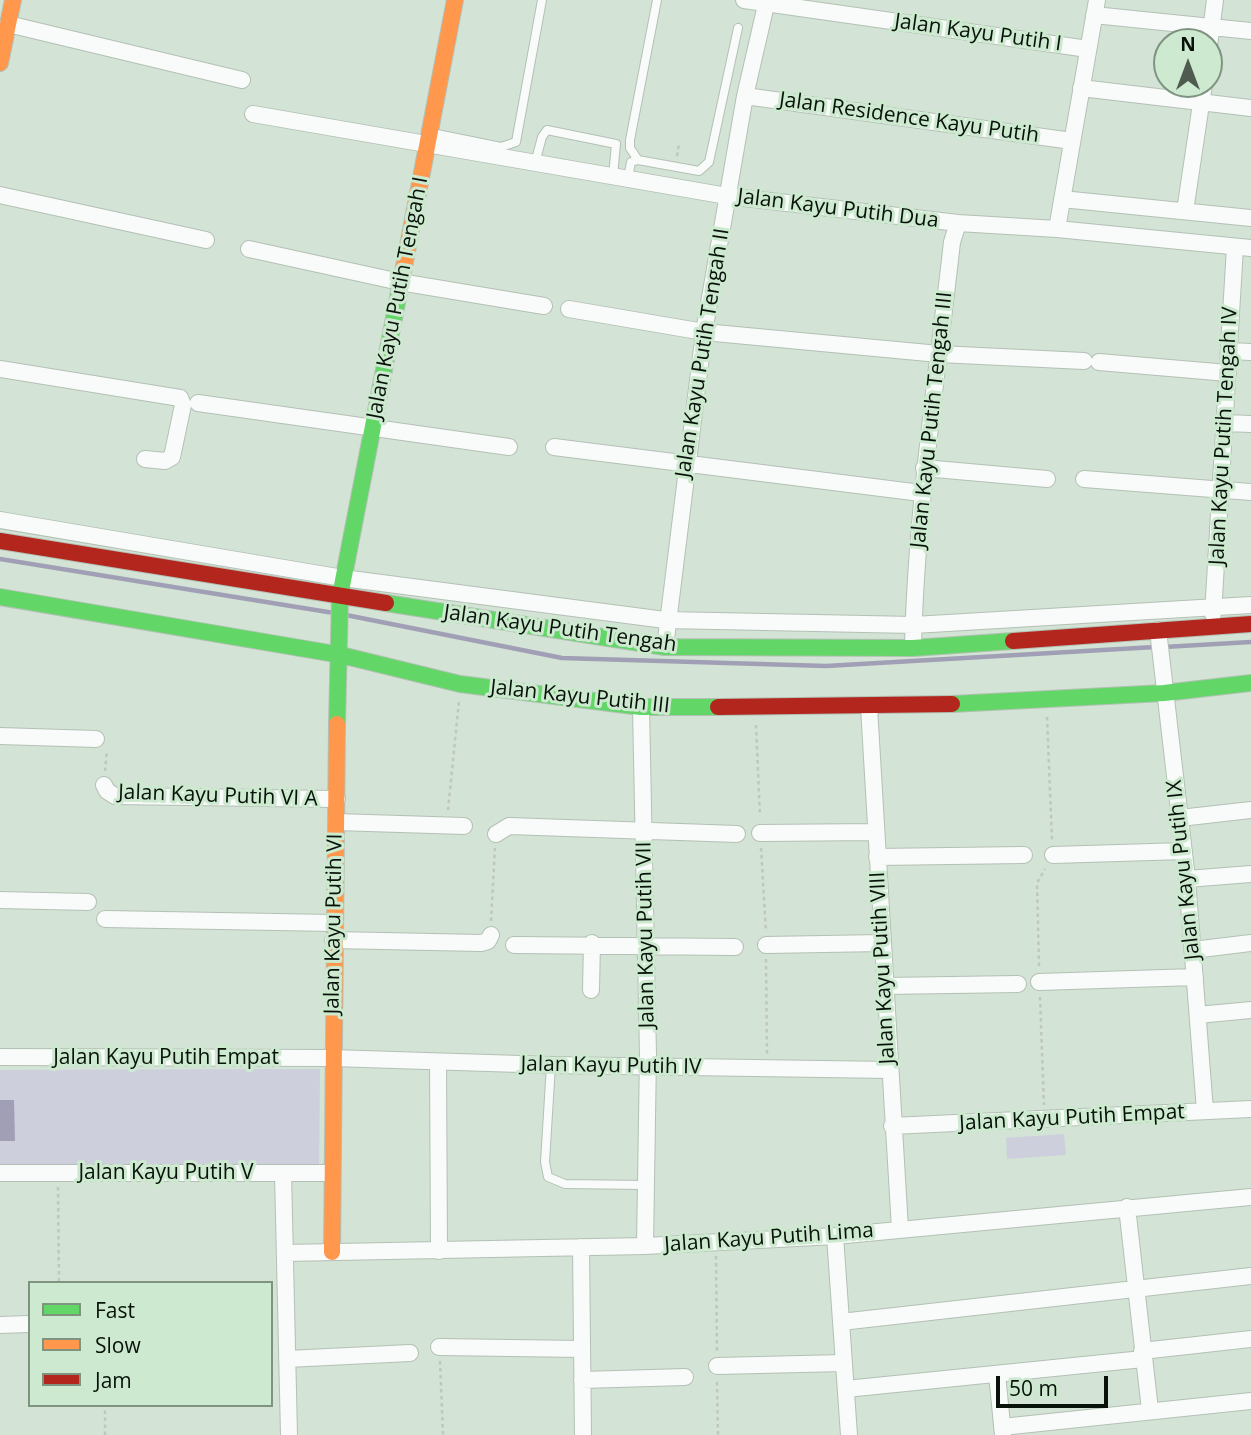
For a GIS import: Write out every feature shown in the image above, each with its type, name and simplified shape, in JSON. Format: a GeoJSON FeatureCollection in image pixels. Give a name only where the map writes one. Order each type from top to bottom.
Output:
{"type":"FeatureCollection","features":[{"type":"Feature","properties":{"kind":"street"},"geometry":{"type":"LineString","coordinates":[[0,63],[13,0]]}},
{"type":"Feature","properties":{"kind":"street","name":"Jalan Kayu Putih Tengah I"},"geometry":{"type":"LineString","coordinates":[[340,602],[455,0]]}},
{"type":"Feature","properties":{"kind":"street","name":"Jalan Kayu Putih I"},"geometry":{"type":"LineString","coordinates":[[744,0],[766,5],[846,8],[1088,48]]}},
{"type":"Feature","properties":{"kind":"street"},"geometry":{"type":"LineString","coordinates":[[1212,27],[1215,0]]}},
{"type":"Feature","properties":{"kind":"street","name":"Jalan Kayu Putih Tengah II"},"geometry":{"type":"LineString","coordinates":[[668,647],[685,465],[704,332],[745,96],[766,5]]}},
{"type":"Feature","properties":{"kind":"street"},"geometry":{"type":"LineString","coordinates":[[1057,229],[1095,8],[1251,31]]}},
{"type":"Feature","properties":{"kind":"street"},"geometry":{"type":"LineString","coordinates":[[8,24],[242,80]]}},
{"type":"Feature","properties":{"kind":"street"},"geometry":{"type":"LineString","coordinates":[[1081,88],[1251,108]]}},
{"type":"Feature","properties":{"kind":"street","name":"Jalan Residence Kayu Putih"},"geometry":{"type":"LineString","coordinates":[[745,96],[1072,141]]}},
{"type":"Feature","properties":{"kind":"street"},"geometry":{"type":"LineString","coordinates":[[1185,211],[1202,98]]}},
{"type":"Feature","properties":{"kind":"street","name":"Jalan Kayu Putih Dua"},"geometry":{"type":"LineString","coordinates":[[253,114],[428,139],[535,163],[727,196],[958,223],[1057,229],[1243,247]]}},
{"type":"Feature","properties":{"kind":"street"},"geometry":{"type":"LineString","coordinates":[[0,195],[206,240]]}},
{"type":"Feature","properties":{"kind":"street"},"geometry":{"type":"LineString","coordinates":[[1062,199],[1251,218]]}},
{"type":"Feature","properties":{"kind":"street","name":"Jalan Kayu Putih Tengah III"},"geometry":{"type":"LineString","coordinates":[[910,648],[921,493],[952,242],[958,223]]}},
{"type":"Feature","properties":{"kind":"street","name":"Jalan Kayu Putih Tengah IV"},"geometry":{"type":"LineString","coordinates":[[1213,626],[1229,351],[1243,247]]}},
{"type":"Feature","properties":{"kind":"street"},"geometry":{"type":"LineString","coordinates":[[249,248],[400,282],[544,306]]}},
{"type":"Feature","properties":{"kind":"street"},"geometry":{"type":"LineString","coordinates":[[569,309],[704,332],[939,354],[1228,373]]}},
{"type":"Feature","properties":{"kind":"street"},"geometry":{"type":"LineString","coordinates":[[1229,351],[1251,352]]}},
{"type":"Feature","properties":{"kind":"street"},"geometry":{"type":"LineString","coordinates":[[0,369],[176,396],[183,405],[172,457],[165,461],[145,459]]}},
{"type":"Feature","properties":{"kind":"street"},"geometry":{"type":"LineString","coordinates":[[198,403],[509,447]]}},
{"type":"Feature","properties":{"kind":"street"},"geometry":{"type":"LineString","coordinates":[[1226,422],[1251,424]]}},
{"type":"Feature","properties":{"kind":"street"},"geometry":{"type":"LineString","coordinates":[[554,447],[921,493]]}},
{"type":"Feature","properties":{"kind":"street"},"geometry":{"type":"LineString","coordinates":[[924,468],[1047,479]]}},
{"type":"Feature","properties":{"kind":"street"},"geometry":{"type":"LineString","coordinates":[[1084,479],[1251,492]]}},
{"type":"Feature","properties":{"kind":"street","name":"Jalan Kayu Putih Tengah"},"geometry":{"type":"LineString","coordinates":[[0,520],[343,578],[669,621],[911,623],[1251,606]]}},
{"type":"Feature","properties":{"kind":"street","name":"Jalan Kayu Putih Tengah"},"geometry":{"type":"LineString","coordinates":[[0,541],[340,602],[668,647],[910,648],[1158,637],[1213,626],[1251,624]]}},
{"type":"Feature","properties":{"kind":"street","name":"Jalan Kayu Putih III"},"geometry":{"type":"LineString","coordinates":[[0,597],[341,650],[460,684],[641,707],[869,707],[1164,693],[1251,683]]}},
{"type":"Feature","properties":{"kind":"street","name":"Jalan Kayu Putih VI"},"geometry":{"type":"LineString","coordinates":[[332,1252],[333,932],[340,602]]}},
{"type":"Feature","properties":{"kind":"street","name":"Jalan Kayu Putih IX"},"geometry":{"type":"LineString","coordinates":[[1158,637],[1188,879],[1205,1111]]}},
{"type":"Feature","properties":{"kind":"street","name":"Jalan Kayu Putih VII"},"geometry":{"type":"LineString","coordinates":[[641,707],[648,1067],[645,1246]]}},
{"type":"Feature","properties":{"kind":"street","name":"Jalan Kayu Putih VIII"},"geometry":{"type":"LineString","coordinates":[[869,707],[900,1229]]}},
{"type":"Feature","properties":{"kind":"street"},"geometry":{"type":"LineString","coordinates":[[0,736],[96,739]]}},
{"type":"Feature","properties":{"kind":"street","name":"Jalan Kayu Putih VI A"},"geometry":{"type":"LineString","coordinates":[[104,785],[107,791],[115,796],[337,799]]}},
{"type":"Feature","properties":{"kind":"street"},"geometry":{"type":"LineString","coordinates":[[1180,818],[1251,810]]}},
{"type":"Feature","properties":{"kind":"street"},"geometry":{"type":"LineString","coordinates":[[336,822],[464,826]]}},
{"type":"Feature","properties":{"kind":"street"},"geometry":{"type":"LineString","coordinates":[[496,834],[509,826],[737,834]]}},
{"type":"Feature","properties":{"kind":"street"},"geometry":{"type":"LineString","coordinates":[[761,833],[875,832]]}},
{"type":"Feature","properties":{"kind":"street"},"geometry":{"type":"LineString","coordinates":[[1053,855],[1184,851]]}},
{"type":"Feature","properties":{"kind":"street"},"geometry":{"type":"LineString","coordinates":[[877,857],[1024,855]]}},
{"type":"Feature","properties":{"kind":"street"},"geometry":{"type":"LineString","coordinates":[[1188,879],[1251,874]]}},
{"type":"Feature","properties":{"kind":"street"},"geometry":{"type":"LineString","coordinates":[[0,900],[89,902]]}},
{"type":"Feature","properties":{"kind":"street"},"geometry":{"type":"LineString","coordinates":[[105,919],[481,943],[488,941],[491,935]]}},
{"type":"Feature","properties":{"kind":"street"},"geometry":{"type":"LineString","coordinates":[[802,927],[802,944]]}},
{"type":"Feature","properties":{"kind":"street"},"geometry":{"type":"LineString","coordinates":[[591,990],[592,943]]}},
{"type":"Feature","properties":{"kind":"street"},"geometry":{"type":"LineString","coordinates":[[514,945],[592,943],[735,947]]}},
{"type":"Feature","properties":{"kind":"street"},"geometry":{"type":"LineString","coordinates":[[766,945],[882,943]]}},
{"type":"Feature","properties":{"kind":"street"},"geometry":{"type":"LineString","coordinates":[[1193,950],[1251,943]]}},
{"type":"Feature","properties":{"kind":"street"},"geometry":{"type":"LineString","coordinates":[[1039,982],[1195,977]]}},
{"type":"Feature","properties":{"kind":"street"},"geometry":{"type":"LineString","coordinates":[[885,986],[1018,984]]}},
{"type":"Feature","properties":{"kind":"street"},"geometry":{"type":"LineString","coordinates":[[1198,1015],[1251,1010]]}},
{"type":"Feature","properties":{"kind":"street","name":"Jalan Kayu Putih Empat"},"geometry":{"type":"LineString","coordinates":[[0,1057],[332,1058]]}},
{"type":"Feature","properties":{"kind":"street","name":"Jalan Kayu Putih IV"},"geometry":{"type":"LineString","coordinates":[[332,1058],[551,1065],[890,1070]]}},
{"type":"Feature","properties":{"kind":"street"},"geometry":{"type":"LineString","coordinates":[[438,1062],[439,1251]]}},
{"type":"Feature","properties":{"kind":"street","name":"Jalan Kayu Putih Empat"},"geometry":{"type":"LineString","coordinates":[[892,1126],[1045,1121],[1251,1109]]}},
{"type":"Feature","properties":{"kind":"street","name":"Jalan Kayu Putih V"},"geometry":{"type":"LineString","coordinates":[[0,1173],[332,1173]]}},
{"type":"Feature","properties":{"kind":"street"},"geometry":{"type":"LineString","coordinates":[[284,1173],[285,1253],[279,1323],[288,1359],[289,1435]]}},
{"type":"Feature","properties":{"kind":"street","name":"Jalan Kayu Putih Lima"},"geometry":{"type":"LineString","coordinates":[[285,1253],[645,1246],[835,1236],[1251,1197]]}},
{"type":"Feature","properties":{"kind":"street"},"geometry":{"type":"LineString","coordinates":[[1127,1207],[1150,1410]]}},
{"type":"Feature","properties":{"kind":"street"},"geometry":{"type":"LineString","coordinates":[[835,1236],[849,1435]]}},
{"type":"Feature","properties":{"kind":"street"},"geometry":{"type":"LineString","coordinates":[[581,1247],[583,1435]]}},
{"type":"Feature","properties":{"kind":"street"},"geometry":{"type":"LineString","coordinates":[[841,1322],[1251,1276]]}},
{"type":"Feature","properties":{"kind":"street"},"geometry":{"type":"LineString","coordinates":[[0,1325],[28,1324]]}},
{"type":"Feature","properties":{"kind":"street"},"geometry":{"type":"LineString","coordinates":[[846,1389],[997,1374],[1251,1339]]}},
{"type":"Feature","properties":{"kind":"street"},"geometry":{"type":"LineString","coordinates":[[439,1347],[582,1349]]}},
{"type":"Feature","properties":{"kind":"street"},"geometry":{"type":"LineString","coordinates":[[288,1359],[410,1353]]}},
{"type":"Feature","properties":{"kind":"street"},"geometry":{"type":"LineString","coordinates":[[717,1366],[844,1363]]}},
{"type":"Feature","properties":{"kind":"street"},"geometry":{"type":"LineString","coordinates":[[997,1374],[1002,1431],[1150,1410],[1251,1404]]}},
{"type":"Feature","properties":{"kind":"street"},"geometry":{"type":"LineString","coordinates":[[582,1380],[685,1377]]}},
{"type":"Feature","properties":{"kind":"lane"},"geometry":{"type":"LineString","coordinates":[[428,139],[501,147],[516,142],[542,0]]}},
{"type":"Feature","properties":{"kind":"lane"},"geometry":{"type":"LineString","coordinates":[[638,160],[630,148],[630,140],[657,0]]}},
{"type":"Feature","properties":{"kind":"lane"},"geometry":{"type":"LineString","coordinates":[[621,177],[631,162],[638,160],[699,171],[709,162],[738,28]]}},
{"type":"Feature","properties":{"kind":"lane"},"geometry":{"type":"LineString","coordinates":[[535,163],[542,137],[547,130],[616,144],[621,177]]}},
{"type":"Feature","properties":{"kind":"lane"},"geometry":{"type":"LineString","coordinates":[[551,1065],[545,1162],[548,1177],[565,1184],[646,1185]]}},
{"type":"Feature","properties":{"kind":"path"},"geometry":{"type":"LineString","coordinates":[[446,825],[460,684]]}},
{"type":"Feature","properties":{"kind":"path"},"geometry":{"type":"LineString","coordinates":[[1045,1121],[1037,883],[1053,855],[1046,700]]}},
{"type":"Feature","properties":{"kind":"path"},"geometry":{"type":"LineString","coordinates":[[755,708],[766,945],[767,1068]]}},
{"type":"Feature","properties":{"kind":"path"},"geometry":{"type":"LineString","coordinates":[[96,739],[107,746],[104,785]]}},
{"type":"Feature","properties":{"kind":"path"},"geometry":{"type":"LineString","coordinates":[[491,935],[496,834]]}},
{"type":"Feature","properties":{"kind":"path"},"geometry":{"type":"LineString","coordinates":[[58,1173],[59,1281]]}},
{"type":"Feature","properties":{"kind":"path"},"geometry":{"type":"LineString","coordinates":[[716,1242],[718,1435]]}},
{"type":"Feature","properties":{"kind":"path"},"geometry":{"type":"LineString","coordinates":[[439,1347],[443,1435]]}},
{"type":"Feature","properties":{"kind":"path"},"geometry":{"type":"LineString","coordinates":[[105,1407],[105,1435]]}},
{"type":"Feature","properties":{"kind":"shaded area"},"geometry":{"type":"Polygon","coordinates":[[[320,1069],[319,1170],[0,1177],[0,1070],[320,1069]]]}},
{"type":"Feature","properties":{"kind":"shaded area"},"geometry":{"type":"Polygon","coordinates":[[[1064,1134],[1066,1155],[1007,1159],[1006,1138],[1064,1134]]]}},
{"type":"Feature","properties":{"kind":"water"},"geometry":{"type":"Polygon","coordinates":[[[0,1100],[14,1100],[15,1141],[0,1141],[0,1100]]]}},
{"type":"Feature","properties":{"kind":"waterway"},"geometry":{"type":"LineString","coordinates":[[0,559],[334,613]]}},
{"type":"Feature","properties":{"kind":"waterway"},"geometry":{"type":"LineString","coordinates":[[346,615],[562,658],[826,666],[1155,647]]}},
{"type":"Feature","properties":{"kind":"waterway"},"geometry":{"type":"LineString","coordinates":[[1164,647],[1251,642]]}},
{"type":"Feature","properties":{"kind":"traffic: fast"},"geometry":{"type":"LineString","coordinates":[[337,724],[340,596],[402,277]]}},
{"type":"Feature","properties":{"kind":"traffic: fast"},"geometry":{"type":"LineString","coordinates":[[0,597],[341,655],[460,684],[641,707],[718,707]]}},
{"type":"Feature","properties":{"kind":"traffic: fast"},"geometry":{"type":"LineString","coordinates":[[386,603],[665,647],[913,648],[1013,641]]}},
{"type":"Feature","properties":{"kind":"traffic: fast"},"geometry":{"type":"LineString","coordinates":[[952,704],[1164,693],[1251,683]]}},
{"type":"Feature","properties":{"kind":"traffic: slow"},"geometry":{"type":"LineString","coordinates":[[0,63],[13,0]]}},
{"type":"Feature","properties":{"kind":"traffic: slow"},"geometry":{"type":"LineString","coordinates":[[402,277],[455,0]]}},
{"type":"Feature","properties":{"kind":"traffic: slow"},"geometry":{"type":"LineString","coordinates":[[332,1252],[337,724]]}},
{"type":"Feature","properties":{"kind":"traffic: jam"},"geometry":{"type":"LineString","coordinates":[[0,541],[386,603]]}},
{"type":"Feature","properties":{"kind":"traffic: jam"},"geometry":{"type":"LineString","coordinates":[[1013,641],[1251,624]]}},
{"type":"Feature","properties":{"kind":"traffic: jam"},"geometry":{"type":"LineString","coordinates":[[718,707],[952,704]]}}]}
